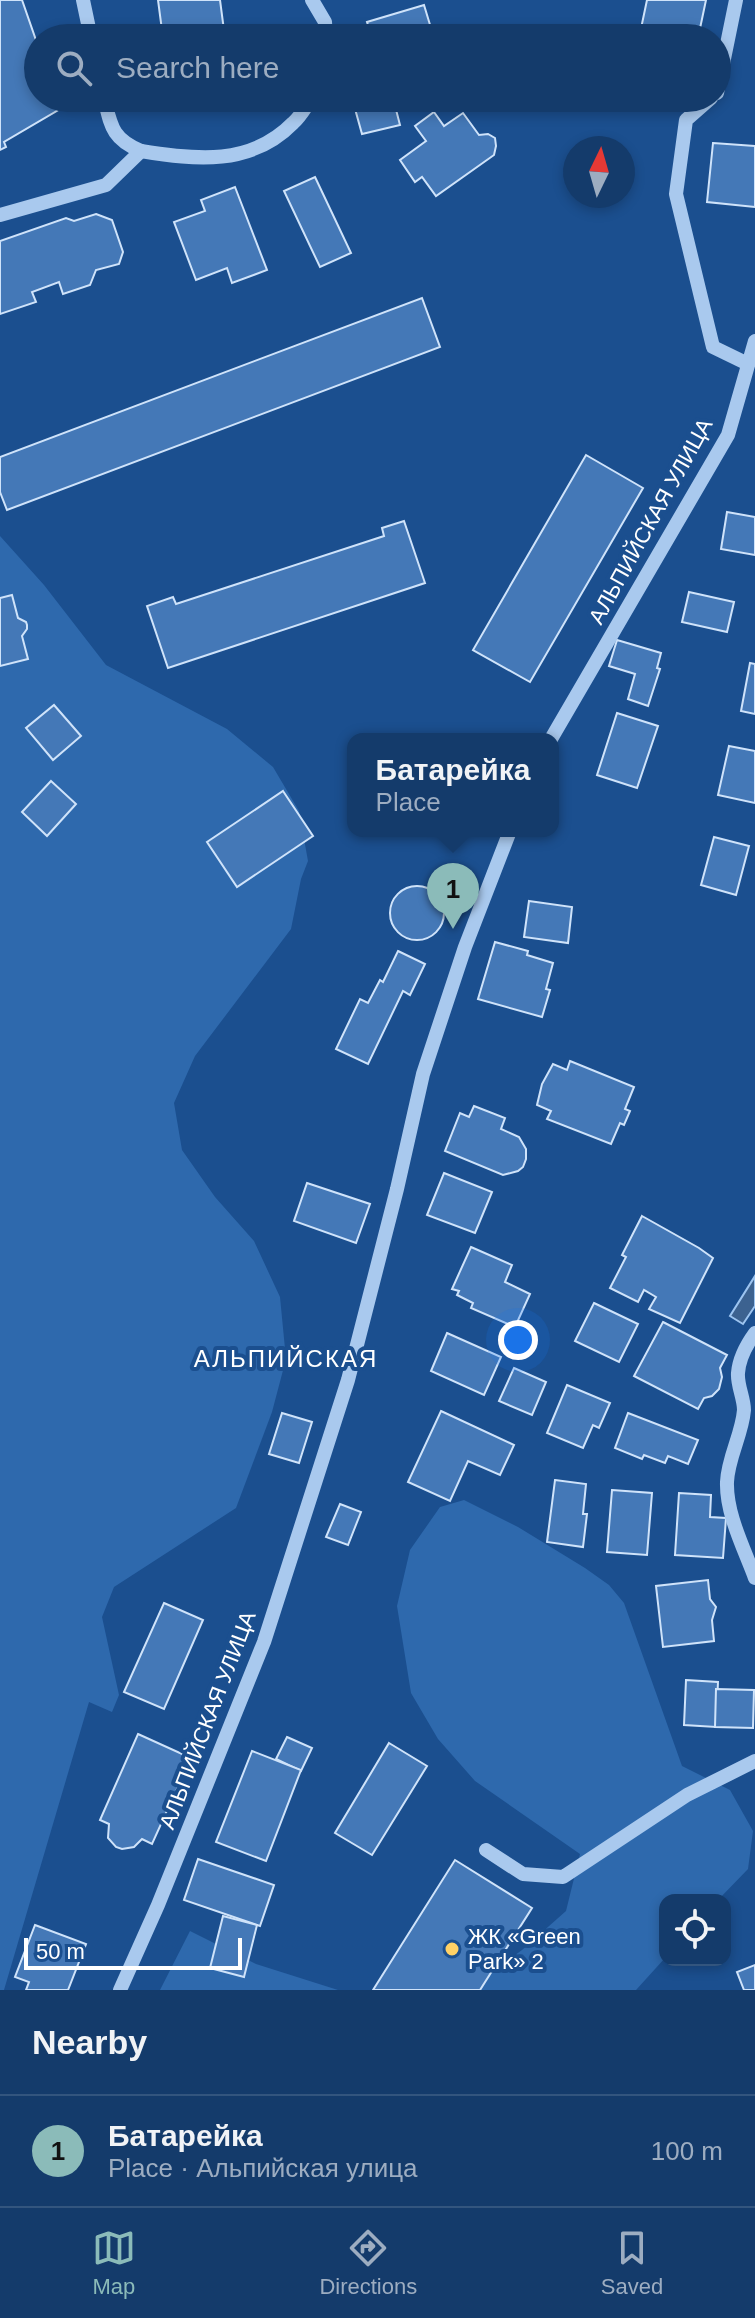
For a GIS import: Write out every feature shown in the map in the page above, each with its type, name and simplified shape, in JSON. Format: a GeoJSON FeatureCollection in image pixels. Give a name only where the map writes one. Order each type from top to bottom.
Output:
{"type":"FeatureCollection","features":[{"type":"Feature","properties":{"kind":"street"},"geometry":{"type":"LineString","coordinates":[[83,0],[88,24]]}},
{"type":"Feature","properties":{"kind":"street"},"geometry":{"type":"LineString","coordinates":[[312,0],[325,24]]}},
{"type":"Feature","properties":{"kind":"street"},"geometry":{"type":"LineString","coordinates":[[731,24],[736,0]]}},
{"type":"Feature","properties":{"kind":"street"},"geometry":{"type":"LineString","coordinates":[[107,112],[111,128],[127,145],[141,151],[208,158],[245,154],[259,149],[293,123],[301,112]]}},
{"type":"Feature","properties":{"kind":"street"},"geometry":{"type":"LineString","coordinates":[[695,112],[686,120],[676,194],[713,347],[748,364]]}},
{"type":"Feature","properties":{"kind":"street"},"geometry":{"type":"LineString","coordinates":[[0,215],[106,185],[141,151]]}},
{"type":"Feature","properties":{"kind":"street","name":"АЛЬПИЙСКАЯ УЛИЦА"},"geometry":{"type":"LineString","coordinates":[[554,733],[728,435],[755,341]]}},
{"type":"Feature","properties":{"kind":"street","name":"АЛЬПИЙСКАЯ УЛИЦА"},"geometry":{"type":"LineString","coordinates":[[120,1990],[264,1642],[348,1380],[423,1074],[465,947],[508,837]]}},
{"type":"Feature","properties":{"kind":"street"},"geometry":{"type":"LineString","coordinates":[[755,1333],[746,1346],[738,1373],[744,1407],[727,1484],[732,1515],[755,1578]]}},
{"type":"Feature","properties":{"kind":"street"},"geometry":{"type":"LineString","coordinates":[[486,1850],[523,1874],[563,1877],[687,1795],[755,1761]]}},
{"type":"Feature","properties":{"kind":"shaded area"},"geometry":{"type":"Polygon","coordinates":[[[0,536],[44,585],[106,665],[227,729],[273,767],[299,811],[308,861],[301,879],[291,929],[195,1056],[174,1103],[182,1150],[215,1197],[254,1241],[280,1297],[286,1359],[272,1412],[236,1508],[114,1587],[102,1617],[119,1695],[112,1712],[89,1702],[4,1990],[0,1990],[0,536]]]}},
{"type":"Feature","properties":{"kind":"shaded area"},"geometry":{"type":"Polygon","coordinates":[[[755,1276],[755,1306],[743,1324],[730,1316],[755,1276]]]}},
{"type":"Feature","properties":{"kind":"shaded area"},"geometry":{"type":"Polygon","coordinates":[[[464,1500],[518,1527],[609,1585],[624,1603],[682,1766],[730,1790],[753,1831],[748,1869],[724,1894],[659,1894],[659,1965],[636,1990],[467,1990],[522,1950],[566,1911],[580,1854],[475,1781],[438,1739],[411,1693],[397,1606],[410,1550],[440,1507],[464,1500]]]}},
{"type":"Feature","properties":{"kind":"shaded area"},"geometry":{"type":"Polygon","coordinates":[[[190,1931],[256,1964],[338,1990],[160,1990],[190,1931]]]}},
{"type":"Feature","properties":{"kind":"building"},"geometry":{"type":"Polygon","coordinates":[[[0,0],[22,0],[30,24],[24,24],[24,112],[55,112],[4,142],[6,147],[0,150],[0,0]]]}},
{"type":"Feature","properties":{"kind":"building"},"geometry":{"type":"Polygon","coordinates":[[[158,0],[220,0],[223,24],[161,24],[158,0]]]}},
{"type":"Feature","properties":{"kind":"building"},"geometry":{"type":"Polygon","coordinates":[[[647,0],[706,0],[701,24],[642,24],[647,0]]]}},
{"type":"Feature","properties":{"kind":"building"},"geometry":{"type":"Polygon","coordinates":[[[424,5],[430,24],[368,24],[424,5]]]}},
{"type":"Feature","properties":{"kind":"building"},"geometry":{"type":"Polygon","coordinates":[[[356,112],[397,112],[400,125],[362,134],[356,112]]]}},
{"type":"Feature","properties":{"kind":"building"},"geometry":{"type":"Polygon","coordinates":[[[434,112],[444,126],[463,113],[479,135],[488,134],[495,138],[496,146],[494,155],[436,196],[422,177],[415,182],[400,160],[426,141],[415,126],[434,112]]]}},
{"type":"Feature","properties":{"kind":"building"},"geometry":{"type":"Polygon","coordinates":[[[713,143],[755,146],[755,207],[707,202],[713,143]]]}},
{"type":"Feature","properties":{"kind":"building"},"geometry":{"type":"Polygon","coordinates":[[[315,177],[351,253],[320,267],[284,191],[315,177]]]}},
{"type":"Feature","properties":{"kind":"building"},"geometry":{"type":"Polygon","coordinates":[[[235,187],[267,270],[232,283],[227,268],[196,280],[174,222],[205,211],[201,200],[235,187]]]}},
{"type":"Feature","properties":{"kind":"building"},"geometry":{"type":"Polygon","coordinates":[[[96,214],[112,220],[123,252],[119,264],[96,270],[90,285],[63,294],[59,282],[32,292],[36,302],[0,314],[0,241],[66,218],[74,221],[96,214]]]}},
{"type":"Feature","properties":{"kind":"building"},"geometry":{"type":"Polygon","coordinates":[[[422,298],[440,347],[7,510],[0,492],[0,457],[422,298]]]}},
{"type":"Feature","properties":{"kind":"building"},"geometry":{"type":"Polygon","coordinates":[[[586,455],[643,488],[530,682],[473,650],[586,455]]]}},
{"type":"Feature","properties":{"kind":"building"},"geometry":{"type":"Polygon","coordinates":[[[727,512],[755,517],[755,555],[721,549],[727,512]]]}},
{"type":"Feature","properties":{"kind":"building"},"geometry":{"type":"Polygon","coordinates":[[[404,521],[425,583],[168,668],[147,606],[173,597],[176,604],[384,536],[382,528],[404,521]]]}},
{"type":"Feature","properties":{"kind":"building"},"geometry":{"type":"Polygon","coordinates":[[[689,592],[734,602],[727,632],[682,622],[689,592]]]}},
{"type":"Feature","properties":{"kind":"building"},"geometry":{"type":"Polygon","coordinates":[[[12,595],[18,618],[27,625],[22,636],[28,659],[0,666],[0,598],[12,595]]]}},
{"type":"Feature","properties":{"kind":"building"},"geometry":{"type":"Polygon","coordinates":[[[617,640],[661,653],[657,668],[660,669],[648,706],[628,699],[635,674],[609,666],[617,640]]]}},
{"type":"Feature","properties":{"kind":"building"},"geometry":{"type":"Polygon","coordinates":[[[750,663],[755,664],[755,714],[741,711],[750,663]]]}},
{"type":"Feature","properties":{"kind":"building"},"geometry":{"type":"Polygon","coordinates":[[[54,705],[81,736],[53,760],[26,728],[54,705]]]}},
{"type":"Feature","properties":{"kind":"building"},"geometry":{"type":"Polygon","coordinates":[[[617,713],[658,726],[637,788],[597,775],[617,713]]]}},
{"type":"Feature","properties":{"kind":"building"},"geometry":{"type":"Polygon","coordinates":[[[729,746],[755,751],[755,803],[718,795],[729,746]]]}},
{"type":"Feature","properties":{"kind":"building"},"geometry":{"type":"Polygon","coordinates":[[[51,781],[76,804],[47,836],[22,812],[51,781]]]}},
{"type":"Feature","properties":{"kind":"building"},"geometry":{"type":"Polygon","coordinates":[[[283,791],[313,836],[237,887],[207,842],[283,791]]]}},
{"type":"Feature","properties":{"kind":"building"},"geometry":{"type":"Polygon","coordinates":[[[714,837],[749,846],[736,895],[701,885],[714,837]]]}},
{"type":"Feature","properties":{"kind":"building"},"geometry":{"type":"Polygon","coordinates":[[[417,886],[436,894],[444,913],[436,932],[417,940],[398,932],[390,913],[398,894],[417,886]]]}},
{"type":"Feature","properties":{"kind":"building"},"geometry":{"type":"Polygon","coordinates":[[[529,901],[572,907],[568,943],[524,937],[529,901]]]}},
{"type":"Feature","properties":{"kind":"building"},"geometry":{"type":"Polygon","coordinates":[[[495,942],[528,951],[527,955],[553,963],[546,989],[550,990],[542,1017],[478,999],[495,942]]]}},
{"type":"Feature","properties":{"kind":"building"},"geometry":{"type":"Polygon","coordinates":[[[398,951],[425,964],[410,995],[403,991],[368,1064],[336,1049],[360,999],[368,1003],[380,980],[383,982],[398,951]]]}},
{"type":"Feature","properties":{"kind":"building"},"geometry":{"type":"Polygon","coordinates":[[[570,1061],[634,1087],[625,1109],[630,1111],[624,1125],[620,1123],[611,1144],[547,1119],[551,1111],[537,1105],[542,1084],[553,1064],[567,1070],[570,1061]]]}},
{"type":"Feature","properties":{"kind":"building"},"geometry":{"type":"Polygon","coordinates":[[[474,1106],[505,1118],[501,1129],[519,1137],[526,1149],[526,1159],[518,1171],[503,1175],[445,1151],[460,1113],[469,1117],[474,1106]]]}},
{"type":"Feature","properties":{"kind":"building"},"geometry":{"type":"Polygon","coordinates":[[[444,1173],[492,1192],[475,1233],[427,1215],[444,1173]]]}},
{"type":"Feature","properties":{"kind":"building"},"geometry":{"type":"Polygon","coordinates":[[[307,1183],[370,1204],[356,1243],[294,1221],[307,1183]]]}},
{"type":"Feature","properties":{"kind":"building"},"geometry":{"type":"Polygon","coordinates":[[[642,1216],[713,1258],[680,1323],[649,1309],[656,1297],[644,1290],[638,1302],[610,1288],[626,1257],[622,1255],[642,1216]]]}},
{"type":"Feature","properties":{"kind":"building"},"geometry":{"type":"Polygon","coordinates":[[[471,1247],[512,1265],[505,1282],[530,1294],[515,1327],[471,1308],[473,1303],[452,1289],[471,1247]]]}},
{"type":"Feature","properties":{"kind":"building"},"geometry":{"type":"Polygon","coordinates":[[[594,1303],[638,1324],[619,1362],[575,1341],[594,1303]]]}},
{"type":"Feature","properties":{"kind":"building"},"geometry":{"type":"Polygon","coordinates":[[[663,1322],[727,1355],[720,1368],[722,1377],[719,1389],[712,1396],[704,1398],[698,1409],[634,1376],[663,1322]]]}},
{"type":"Feature","properties":{"kind":"building"},"geometry":{"type":"Polygon","coordinates":[[[447,1333],[501,1357],[484,1395],[431,1371],[447,1333]]]}},
{"type":"Feature","properties":{"kind":"building"},"geometry":{"type":"Polygon","coordinates":[[[514,1368],[546,1382],[532,1415],[499,1401],[514,1368]]]}},
{"type":"Feature","properties":{"kind":"building"},"geometry":{"type":"Polygon","coordinates":[[[567,1385],[610,1403],[599,1428],[593,1425],[583,1448],[547,1433],[567,1385]]]}},
{"type":"Feature","properties":{"kind":"building"},"geometry":{"type":"Polygon","coordinates":[[[441,1411],[514,1445],[500,1475],[468,1461],[450,1501],[408,1482],[441,1411]]]}},
{"type":"Feature","properties":{"kind":"building"},"geometry":{"type":"Polygon","coordinates":[[[282,1413],[312,1422],[299,1463],[269,1454],[282,1413]]]}},
{"type":"Feature","properties":{"kind":"building"},"geometry":{"type":"Polygon","coordinates":[[[628,1413],[698,1440],[688,1464],[668,1456],[665,1463],[644,1455],[642,1459],[615,1448],[628,1413]]]}},
{"type":"Feature","properties":{"kind":"building"},"geometry":{"type":"Polygon","coordinates":[[[555,1480],[586,1484],[583,1514],[587,1514],[583,1547],[547,1542],[555,1480]]]}},
{"type":"Feature","properties":{"kind":"building"},"geometry":{"type":"Polygon","coordinates":[[[612,1490],[652,1493],[647,1555],[607,1552],[612,1490]]]}},
{"type":"Feature","properties":{"kind":"building"},"geometry":{"type":"Polygon","coordinates":[[[679,1493],[711,1495],[710,1517],[726,1518],[723,1558],[675,1555],[679,1493]]]}},
{"type":"Feature","properties":{"kind":"building"},"geometry":{"type":"Polygon","coordinates":[[[340,1504],[361,1512],[348,1545],[326,1537],[340,1504]]]}},
{"type":"Feature","properties":{"kind":"building"},"geometry":{"type":"Polygon","coordinates":[[[708,1580],[710,1599],[716,1607],[712,1620],[714,1641],[663,1647],[656,1586],[708,1580]]]}},
{"type":"Feature","properties":{"kind":"building"},"geometry":{"type":"Polygon","coordinates":[[[164,1603],[203,1620],[164,1709],[124,1692],[164,1603]]]}},
{"type":"Feature","properties":{"kind":"building"},"geometry":{"type":"Polygon","coordinates":[[[686,1680],[718,1682],[716,1727],[684,1725],[686,1680]]]}},
{"type":"Feature","properties":{"kind":"building"},"geometry":{"type":"Polygon","coordinates":[[[716,1689],[754,1690],[753,1728],[715,1727],[716,1689]]]}},
{"type":"Feature","properties":{"kind":"building"},"geometry":{"type":"Polygon","coordinates":[[[138,1734],[191,1758],[152,1844],[142,1839],[134,1847],[122,1849],[108,1838],[109,1824],[100,1820],[138,1734]]]}},
{"type":"Feature","properties":{"kind":"building"},"geometry":{"type":"Polygon","coordinates":[[[287,1737],[312,1748],[301,1771],[276,1759],[287,1737]]]}},
{"type":"Feature","properties":{"kind":"building"},"geometry":{"type":"Polygon","coordinates":[[[389,1743],[427,1766],[372,1855],[335,1833],[389,1743]]]}},
{"type":"Feature","properties":{"kind":"building"},"geometry":{"type":"Polygon","coordinates":[[[252,1751],[301,1770],[266,1861],[216,1842],[252,1751]]]}},
{"type":"Feature","properties":{"kind":"building"},"geometry":{"type":"Polygon","coordinates":[[[198,1859],[274,1885],[260,1926],[184,1900],[198,1859]]]}},
{"type":"Feature","properties":{"kind":"building","name":"ЖК «Green Park» 2"},"geometry":{"type":"Polygon","coordinates":[[[455,1860],[532,1908],[480,1990],[373,1990],[455,1860]]]}},
{"type":"Feature","properties":{"kind":"building"},"geometry":{"type":"Polygon","coordinates":[[[223,1916],[257,1925],[244,1977],[210,1968],[223,1916]]]}},
{"type":"Feature","properties":{"kind":"building"},"geometry":{"type":"Polygon","coordinates":[[[35,1925],[86,1944],[68,1990],[26,1990],[29,1982],[15,1977],[35,1925]]]}},
{"type":"Feature","properties":{"kind":"building"},"geometry":{"type":"Polygon","coordinates":[[[755,1965],[755,1990],[744,1990],[737,1972],[755,1965]]]}},
{"type":"Feature","properties":{"kind":"place","name":"Батарейка"},"geometry":{"type":"Point","coordinates":[453,929]}},
{"type":"Feature","properties":{"kind":"place","name":"ЖК «Green Park» 2"},"geometry":{"type":"Point","coordinates":[452,1949]}},
{"type":"Feature","properties":{"kind":"district","name":"АЛЬПИЙСКАЯ"},"geometry":{"type":"Point","coordinates":[286,1359]}}]}
